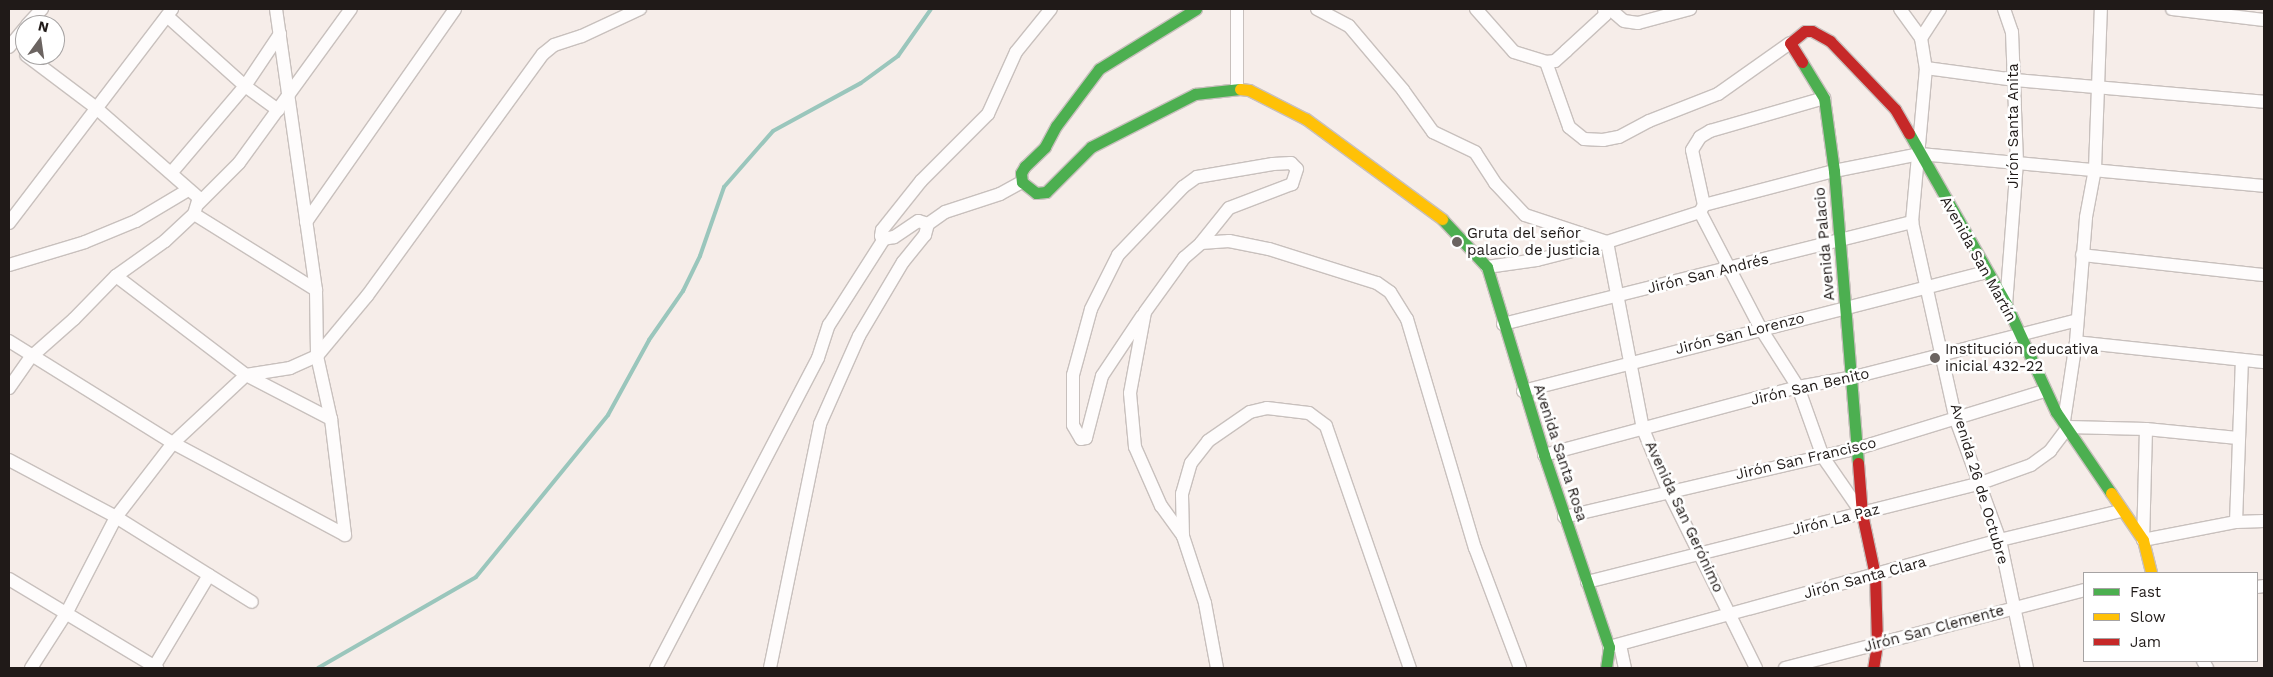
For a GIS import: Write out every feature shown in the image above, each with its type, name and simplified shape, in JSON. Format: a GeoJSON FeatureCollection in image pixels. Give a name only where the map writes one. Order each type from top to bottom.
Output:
{"type":"FeatureCollection","features":[{"type":"Feature","properties":{"kind":"street"},"geometry":{"type":"LineString","coordinates":[[9,341],[173,443],[345,535],[331,419],[316,356],[316,290],[276,9]]}},
{"type":"Feature","properties":{"kind":"street"},"geometry":{"type":"LineString","coordinates":[[9,388],[32,357],[116,276],[165,241],[239,163],[351,9]]}},
{"type":"Feature","properties":{"kind":"street"},"geometry":{"type":"LineString","coordinates":[[306,222],[455,9]]}},
{"type":"Feature","properties":{"kind":"street"},"geometry":{"type":"LineString","coordinates":[[31,668],[67,612],[116,517],[173,443],[246,375],[290,368],[316,356],[367,296],[543,54],[554,45],[582,36],[640,9]]}},
{"type":"Feature","properties":{"kind":"street"},"geometry":{"type":"LineString","coordinates":[[884,239],[882,230],[920,181],[988,114],[1016,52],[1051,9]]}},
{"type":"Feature","properties":{"kind":"street"},"geometry":{"type":"LineString","coordinates":[[1196,9],[1143,39],[1099,69],[1056,126],[1045,147],[1025,166],[1021,174],[1022,182],[1036,192],[1046,192],[1091,147],[1195,94],[1237,89],[1249,90],[1270,98],[1306,119],[1422,202],[1453,229],[1486,267],[1537,260],[1607,242],[1702,208],[1834,171],[1920,154],[2264,186]]}},
{"type":"Feature","properties":{"kind":"street"},"geometry":{"type":"LineString","coordinates":[[1237,9],[1237,89]]}},
{"type":"Feature","properties":{"kind":"street"},"geometry":{"type":"LineString","coordinates":[[1317,9],[1348,26],[1402,90],[1433,132],[1475,152],[1495,184],[1525,214],[1607,242]]}},
{"type":"Feature","properties":{"kind":"street"},"geometry":{"type":"LineString","coordinates":[[1476,9],[1514,52],[1546,62],[1555,61],[1566,52],[1605,15],[1604,9]]}},
{"type":"Feature","properties":{"kind":"street"},"geometry":{"type":"LineString","coordinates":[[1610,9],[1624,21],[1638,23],[1690,9]]}},
{"type":"Feature","properties":{"kind":"street"},"geometry":{"type":"LineString","coordinates":[[1900,9],[1921,38],[1926,68],[1920,154]]}},
{"type":"Feature","properties":{"kind":"street"},"geometry":{"type":"LineString","coordinates":[[1921,38],[1940,9]]}},
{"type":"Feature","properties":{"kind":"street","name":"Jirón Santa Anita"},"geometry":{"type":"LineString","coordinates":[[2004,9],[2012,32],[2017,162],[2006,304]]}},
{"type":"Feature","properties":{"kind":"street"},"geometry":{"type":"LineString","coordinates":[[2101,9],[2100,88],[2095,169],[2082,255],[2076,342],[2066,424],[2146,429],[2238,438]]}},
{"type":"Feature","properties":{"kind":"street"},"geometry":{"type":"LineString","coordinates":[[2172,9],[2264,20]]}},
{"type":"Feature","properties":{"kind":"street"},"geometry":{"type":"LineString","coordinates":[[9,224],[95,107],[170,12],[245,86],[278,110]]}},
{"type":"Feature","properties":{"kind":"street"},"geometry":{"type":"LineString","coordinates":[[1546,62],[1569,127],[1584,139],[1603,140],[1619,137],[1649,121],[1718,94],[1805,31],[1812,31],[1830,41],[1895,109],[1920,154]]}},
{"type":"Feature","properties":{"kind":"street"},"geometry":{"type":"LineString","coordinates":[[172,172],[245,86],[280,34]]}},
{"type":"Feature","properties":{"kind":"street","name":"Avenida Palacio"},"geometry":{"type":"LineString","coordinates":[[1790,43],[1824,98],[1834,171],[1845,308],[1854,377],[1862,514],[1875,575],[1877,644]]}},
{"type":"Feature","properties":{"kind":"street"},"geometry":{"type":"LineString","coordinates":[[40,65],[95,107],[172,172],[188,190],[196,193],[199,198],[196,209]]}},
{"type":"Feature","properties":{"kind":"street"},"geometry":{"type":"LineString","coordinates":[[1926,68],[2015,80],[2264,102]]}},
{"type":"Feature","properties":{"kind":"street"},"geometry":{"type":"LineString","coordinates":[[1824,98],[1710,131],[1700,137],[1692,150],[1702,208],[1729,270],[1760,329],[1798,387],[1823,457],[1862,514]]}},
{"type":"Feature","properties":{"kind":"street","name":"Avenida 26 de Octubre"},"geometry":{"type":"LineString","coordinates":[[1920,154],[1912,222],[1943,354],[1956,420],[2000,540],[2027,668]]}},
{"type":"Feature","properties":{"kind":"street","name":"Avenida San Martín"},"geometry":{"type":"LineString","coordinates":[[1920,154],[1985,272],[2006,304],[2044,391],[2121,511],[2143,540],[2151,572]]}},
{"type":"Feature","properties":{"kind":"street"},"geometry":{"type":"LineString","coordinates":[[1291,163],[1297,169],[1292,184],[1228,208],[1201,243],[1184,258],[1102,376],[1086,438],[1081,438],[1073,425],[1073,374],[1091,308],[1118,255],[1183,187],[1197,177],[1274,164],[1291,163]]}},
{"type":"Feature","properties":{"kind":"street"},"geometry":{"type":"LineString","coordinates":[[770,668],[820,424],[859,336],[903,262],[926,235],[928,224],[945,212],[1000,194],[1022,182]]}},
{"type":"Feature","properties":{"kind":"street"},"geometry":{"type":"LineString","coordinates":[[9,265],[47,256],[136,221],[188,190]]}},
{"type":"Feature","properties":{"kind":"street"},"geometry":{"type":"LineString","coordinates":[[196,209],[316,290]]}},
{"type":"Feature","properties":{"kind":"street"},"geometry":{"type":"LineString","coordinates":[[656,668],[818,358],[828,325],[884,239],[894,236],[918,221],[928,224]]}},
{"type":"Feature","properties":{"kind":"street","name":"Jirón San Andrés"},"geometry":{"type":"LineString","coordinates":[[1503,324],[1729,270],[1912,222]]}},
{"type":"Feature","properties":{"kind":"street"},"geometry":{"type":"LineString","coordinates":[[1201,243],[1229,242],[1269,249],[1377,282],[1390,292],[1407,318],[1475,548],[1520,668]]}},
{"type":"Feature","properties":{"kind":"street","name":"Avenida San Gerónimo"},"geometry":{"type":"LineString","coordinates":[[1607,242],[1620,296],[1630,361],[1644,430],[1668,490],[1756,668]]}},
{"type":"Feature","properties":{"kind":"street"},"geometry":{"type":"LineString","coordinates":[[2082,255],[2264,275]]}},
{"type":"Feature","properties":{"kind":"street","name":"Avenida Santa Rosa"},"geometry":{"type":"LineString","coordinates":[[1486,267],[1523,391],[1564,517],[1588,582],[1615,646]]}},
{"type":"Feature","properties":{"kind":"street","name":"Jirón San Lorenzo"},"geometry":{"type":"LineString","coordinates":[[1523,391],[1630,361],[1985,272]]}},
{"type":"Feature","properties":{"kind":"street"},"geometry":{"type":"LineString","coordinates":[[116,276],[246,375],[331,419]]}},
{"type":"Feature","properties":{"kind":"street"},"geometry":{"type":"LineString","coordinates":[[1145,312],[1130,393],[1135,446],[1161,506],[1183,536]]}},
{"type":"Feature","properties":{"kind":"street","name":"Jirón San Benito"},"geometry":{"type":"LineString","coordinates":[[1544,455],[1644,430],[1798,387],[1854,377],[2077,320]]}},
{"type":"Feature","properties":{"kind":"street"},"geometry":{"type":"LineString","coordinates":[[2076,342],[2264,362]]}},
{"type":"Feature","properties":{"kind":"street"},"geometry":{"type":"LineString","coordinates":[[2236,522],[2242,360]]}},
{"type":"Feature","properties":{"kind":"street","name":"Jirón San Francisco"},"geometry":{"type":"LineString","coordinates":[[1564,517],[1668,490],[1859,448],[1956,420],[2044,391]]}},
{"type":"Feature","properties":{"kind":"street"},"geometry":{"type":"LineString","coordinates":[[1217,668],[1205,603],[1183,536],[1182,494],[1191,463],[1208,441],[1250,412],[1267,408],[1290,409],[1318,418],[1326,426],[1410,668]]}},
{"type":"Feature","properties":{"kind":"street","name":"Jirón La Paz"},"geometry":{"type":"LineString","coordinates":[[1588,582],[1978,484],[2031,465],[2050,451],[2066,424]]}},
{"type":"Feature","properties":{"kind":"street"},"geometry":{"type":"LineString","coordinates":[[2146,429],[2143,540],[2236,522],[2264,521]]}},
{"type":"Feature","properties":{"kind":"street"},"geometry":{"type":"LineString","coordinates":[[9,460],[116,517],[252,602]]}},
{"type":"Feature","properties":{"kind":"street","name":"Jirón Santa Clara"},"geometry":{"type":"LineString","coordinates":[[1615,646],[1730,616],[2000,540],[2121,511]]}},
{"type":"Feature","properties":{"kind":"street"},"geometry":{"type":"LineString","coordinates":[[9,579],[67,612],[155,668],[209,575]]}},
{"type":"Feature","properties":{"kind":"street","name":"Jirón San Clemente"},"geometry":{"type":"LineString","coordinates":[[1785,668],[2083,590]]}},
{"type":"Feature","properties":{"kind":"street"},"geometry":{"type":"LineString","coordinates":[[1874,668],[1877,644]]}},
{"type":"Feature","properties":{"kind":"street"},"geometry":{"type":"LineString","coordinates":[[1606,668],[1615,646]]}},
{"type":"Feature","properties":{"kind":"street"},"geometry":{"type":"LineString","coordinates":[[1615,646],[1625,668]]}},
{"type":"Feature","properties":{"kind":"waterway"},"geometry":{"type":"LineString","coordinates":[[318,668],[476,577],[608,415],[649,340],[683,291],[700,256],[724,187],[773,131],[861,83],[898,56],[931,9]]}},
{"type":"Feature","properties":{"kind":"traffic: fast"},"geometry":{"type":"LineString","coordinates":[[1196,9],[1099,69],[1056,126],[1045,147],[1025,166],[1021,173],[1022,182],[1036,193],[1046,192],[1091,147],[1195,94],[1240,89]]}},
{"type":"Feature","properties":{"kind":"traffic: fast"},"geometry":{"type":"LineString","coordinates":[[1802,62],[1824,98],[1834,171],[1858,463]]}},
{"type":"Feature","properties":{"kind":"traffic: fast"},"geometry":{"type":"LineString","coordinates":[[1909,133],[2006,304],[2056,412],[2111,493]]}},
{"type":"Feature","properties":{"kind":"traffic: fast"},"geometry":{"type":"LineString","coordinates":[[1442,219],[1487,267],[1544,455],[1609,647],[1606,668]]}},
{"type":"Feature","properties":{"kind":"traffic: slow"},"geometry":{"type":"LineString","coordinates":[[1240,89],[1249,90],[1306,119],[1442,219]]}},
{"type":"Feature","properties":{"kind":"traffic: slow"},"geometry":{"type":"LineString","coordinates":[[2111,493],[2143,540],[2151,572]]}},
{"type":"Feature","properties":{"kind":"traffic: jam"},"geometry":{"type":"LineString","coordinates":[[1802,62],[1790,43],[1805,31],[1812,31],[1830,41],[1895,109],[1909,133]]}},
{"type":"Feature","properties":{"kind":"traffic: jam"},"geometry":{"type":"LineString","coordinates":[[1858,463],[1862,514],[1875,575],[1877,644],[1873,668]]}},
{"type":"Feature","properties":{"kind":"place","name":"Gruta del señor palacio de justicia"},"geometry":{"type":"Point","coordinates":[1457,242]}},
{"type":"Feature","properties":{"kind":"place","name":"Institución educativa inicial 432-22"},"geometry":{"type":"Point","coordinates":[1935,358]}}]}
